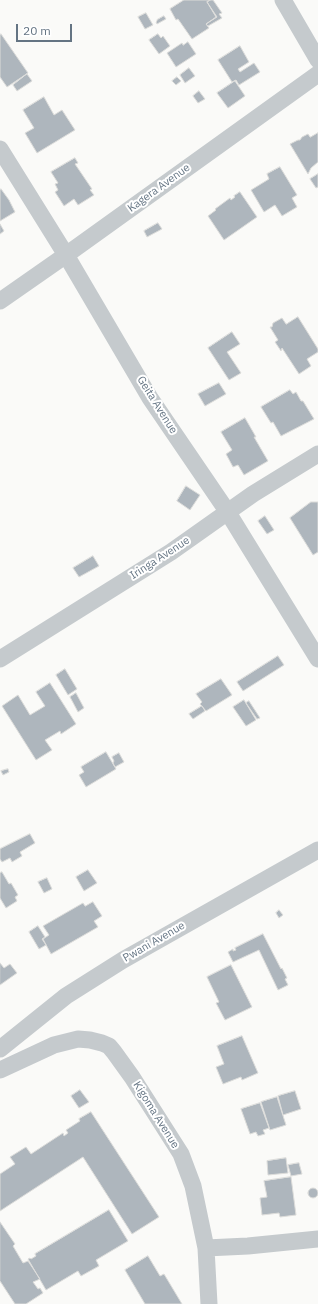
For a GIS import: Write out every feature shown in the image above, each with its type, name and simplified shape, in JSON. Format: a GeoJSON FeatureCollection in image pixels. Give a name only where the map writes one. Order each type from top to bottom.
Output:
{"type":"FeatureCollection","features":[{"type":"Feature","properties":{"kind":"street"},"geometry":{"type":"LineString","coordinates":[[283,0],[318,60]]}},
{"type":"Feature","properties":{"kind":"street","name":"Kagera Avenue"},"geometry":{"type":"LineString","coordinates":[[0,301],[318,74]]}},
{"type":"Feature","properties":{"kind":"street","name":"Geita Avenue"},"geometry":{"type":"LineString","coordinates":[[0,149],[66,255],[150,398],[227,512],[318,659]]}},
{"type":"Feature","properties":{"kind":"street","name":"Iringa Avenue"},"geometry":{"type":"LineString","coordinates":[[0,659],[171,552],[253,494],[318,454]]}},
{"type":"Feature","properties":{"kind":"street","name":"Pwani Avenue"},"geometry":{"type":"LineString","coordinates":[[0,1049],[66,996],[123,960],[318,850]]}},
{"type":"Feature","properties":{"kind":"street","name":"Kigoma Avenue"},"geometry":{"type":"LineString","coordinates":[[0,1070],[47,1048],[78,1039],[102,1043],[114,1052],[132,1077],[181,1154],[193,1186],[206,1248],[209,1304]]}},
{"type":"Feature","properties":{"kind":"street"},"geometry":{"type":"LineString","coordinates":[[206,1248],[248,1246],[318,1239]]}},
{"type":"Feature","properties":{"kind":"building"},"geometry":{"type":"Polygon","coordinates":[[[184,0],[210,0],[207,2],[216,17],[206,24],[209,28],[192,39],[178,19],[176,20],[170,9],[184,0]]]}},
{"type":"Feature","properties":{"kind":"building"},"geometry":{"type":"Polygon","coordinates":[[[213,0],[222,13],[219,14],[222,18],[208,26],[206,24],[217,17],[207,2],[213,0]]]}},
{"type":"Feature","properties":{"kind":"building"},"geometry":{"type":"Polygon","coordinates":[[[146,13],[153,25],[145,29],[138,17],[146,13]]]}},
{"type":"Feature","properties":{"kind":"building"},"geometry":{"type":"Polygon","coordinates":[[[164,16],[166,19],[157,24],[157,20],[164,16]]]}},
{"type":"Feature","properties":{"kind":"building"},"geometry":{"type":"Polygon","coordinates":[[[1,34],[28,73],[7,87],[0,77],[1,34]]]}},
{"type":"Feature","properties":{"kind":"building"},"geometry":{"type":"Polygon","coordinates":[[[158,34],[161,38],[163,36],[170,46],[159,54],[149,40],[158,34]]]}},
{"type":"Feature","properties":{"kind":"building"},"geometry":{"type":"Polygon","coordinates":[[[188,42],[196,54],[176,67],[167,53],[182,43],[183,45],[188,42]]]}},
{"type":"Feature","properties":{"kind":"building"},"geometry":{"type":"Polygon","coordinates":[[[240,46],[249,62],[238,69],[240,72],[254,63],[260,72],[239,85],[236,80],[232,82],[218,60],[240,46]]]}},
{"type":"Feature","properties":{"kind":"building"},"geometry":{"type":"Polygon","coordinates":[[[189,68],[195,76],[185,83],[180,75],[189,68]]]}},
{"type":"Feature","properties":{"kind":"building"},"geometry":{"type":"Polygon","coordinates":[[[27,74],[32,81],[17,91],[13,85],[27,74]]]}},
{"type":"Feature","properties":{"kind":"building"},"geometry":{"type":"Polygon","coordinates":[[[177,77],[181,81],[176,85],[172,81],[177,77]]]}},
{"type":"Feature","properties":{"kind":"building"},"geometry":{"type":"Polygon","coordinates":[[[235,81],[245,96],[228,108],[217,93],[235,81]]]}},
{"type":"Feature","properties":{"kind":"building"},"geometry":{"type":"Polygon","coordinates":[[[199,91],[205,99],[198,103],[193,96],[199,91]]]}},
{"type":"Feature","properties":{"kind":"building"},"geometry":{"type":"Polygon","coordinates":[[[44,97],[54,115],[62,110],[75,130],[37,153],[25,133],[34,128],[23,110],[44,97]]]}},
{"type":"Feature","properties":{"kind":"building"},"geometry":{"type":"Polygon","coordinates":[[[318,133],[318,162],[311,168],[308,174],[290,144],[300,140],[308,134],[310,137],[318,133]]]}},
{"type":"Feature","properties":{"kind":"building"},"geometry":{"type":"Polygon","coordinates":[[[75,158],[78,163],[75,164],[92,189],[90,190],[94,195],[78,205],[74,199],[64,206],[55,192],[58,190],[55,184],[58,183],[51,172],[75,158]]]}},
{"type":"Feature","properties":{"kind":"building"},"geometry":{"type":"Polygon","coordinates":[[[280,167],[297,195],[292,198],[297,207],[282,216],[275,205],[264,212],[251,190],[269,179],[267,174],[280,167]]]}},
{"type":"Feature","properties":{"kind":"building"},"geometry":{"type":"Polygon","coordinates":[[[318,174],[318,187],[316,188],[310,179],[318,174]]]}},
{"type":"Feature","properties":{"kind":"building"},"geometry":{"type":"Polygon","coordinates":[[[1,189],[15,212],[0,221],[0,190],[1,189]]]}},
{"type":"Feature","properties":{"kind":"building"},"geometry":{"type":"Polygon","coordinates":[[[240,192],[257,217],[224,240],[208,216],[216,210],[215,209],[230,198],[231,200],[240,192]]]}},
{"type":"Feature","properties":{"kind":"building"},"geometry":{"type":"Polygon","coordinates":[[[158,223],[162,229],[147,237],[144,231],[158,223]]]}},
{"type":"Feature","properties":{"kind":"building"},"geometry":{"type":"Polygon","coordinates":[[[0,224],[4,231],[0,234],[0,224]]]}},
{"type":"Feature","properties":{"kind":"building"},"geometry":{"type":"Polygon","coordinates":[[[298,317],[318,349],[318,352],[307,359],[311,366],[299,374],[282,348],[281,351],[275,342],[278,340],[270,327],[272,327],[273,323],[282,318],[286,324],[298,317]]]}},
{"type":"Feature","properties":{"kind":"building"},"geometry":{"type":"Polygon","coordinates":[[[232,332],[240,344],[227,352],[241,373],[229,380],[208,348],[232,332]]]}},
{"type":"Feature","properties":{"kind":"building"},"geometry":{"type":"Polygon","coordinates":[[[219,383],[226,394],[205,406],[198,394],[219,383]]]}},
{"type":"Feature","properties":{"kind":"building"},"geometry":{"type":"Polygon","coordinates":[[[290,390],[293,394],[296,392],[314,419],[281,436],[273,422],[271,423],[261,407],[290,390]]]}},
{"type":"Feature","properties":{"kind":"building"},"geometry":{"type":"Polygon","coordinates":[[[245,418],[268,461],[244,475],[238,465],[233,467],[226,454],[232,450],[221,432],[245,418]]]}},
{"type":"Feature","properties":{"kind":"building"},"geometry":{"type":"Polygon","coordinates":[[[186,486],[200,495],[190,510],[177,501],[186,486]]]}},
{"type":"Feature","properties":{"kind":"building"},"geometry":{"type":"Polygon","coordinates":[[[311,502],[318,502],[318,552],[313,555],[290,518],[311,502]]]}},
{"type":"Feature","properties":{"kind":"building"},"geometry":{"type":"Polygon","coordinates":[[[265,516],[274,530],[267,534],[258,521],[265,516]]]}},
{"type":"Feature","properties":{"kind":"building"},"geometry":{"type":"Polygon","coordinates":[[[93,556],[99,566],[79,577],[73,568],[93,556]]]}},
{"type":"Feature","properties":{"kind":"building"},"geometry":{"type":"Polygon","coordinates":[[[278,656],[284,665],[243,691],[237,682],[278,656]]]}},
{"type":"Feature","properties":{"kind":"building"},"geometry":{"type":"Polygon","coordinates":[[[65,669],[77,689],[68,695],[56,675],[65,669]]]}},
{"type":"Feature","properties":{"kind":"building"},"geometry":{"type":"Polygon","coordinates":[[[221,679],[232,695],[206,711],[200,704],[202,702],[196,694],[221,679]]]}},
{"type":"Feature","properties":{"kind":"building"},"geometry":{"type":"Polygon","coordinates":[[[50,683],[76,724],[61,734],[60,731],[45,740],[52,750],[36,760],[2,706],[18,695],[30,715],[45,706],[36,692],[50,683]]]}},
{"type":"Feature","properties":{"kind":"building"},"geometry":{"type":"Polygon","coordinates":[[[76,693],[84,708],[78,712],[70,697],[76,693]]]}},
{"type":"Feature","properties":{"kind":"building"},"geometry":{"type":"Polygon","coordinates":[[[244,700],[256,720],[246,726],[233,707],[244,700]]]}},
{"type":"Feature","properties":{"kind":"building"},"geometry":{"type":"Polygon","coordinates":[[[249,701],[260,718],[257,719],[246,703],[249,701]]]}},
{"type":"Feature","properties":{"kind":"building"},"geometry":{"type":"Polygon","coordinates":[[[202,706],[205,711],[193,719],[189,714],[202,706]]]}},
{"type":"Feature","properties":{"kind":"building"},"geometry":{"type":"Polygon","coordinates":[[[106,752],[116,769],[86,787],[79,775],[84,772],[81,767],[106,752]]]}},
{"type":"Feature","properties":{"kind":"building"},"geometry":{"type":"Polygon","coordinates":[[[119,753],[124,762],[115,767],[112,757],[119,753]]]}},
{"type":"Feature","properties":{"kind":"building"},"geometry":{"type":"Polygon","coordinates":[[[8,769],[9,772],[3,775],[1,771],[8,769]]]}},
{"type":"Feature","properties":{"kind":"building"},"geometry":{"type":"Polygon","coordinates":[[[30,834],[35,843],[20,852],[22,856],[12,862],[10,858],[2,862],[0,859],[0,849],[30,834]]]}},
{"type":"Feature","properties":{"kind":"building"},"geometry":{"type":"Polygon","coordinates":[[[88,870],[97,883],[84,891],[76,877],[88,870]]]}},
{"type":"Feature","properties":{"kind":"building"},"geometry":{"type":"Polygon","coordinates":[[[2,872],[18,895],[15,897],[17,901],[6,908],[0,898],[0,873],[2,872]]]}},
{"type":"Feature","properties":{"kind":"building"},"geometry":{"type":"Polygon","coordinates":[[[47,878],[52,889],[44,893],[38,882],[47,878]]]}},
{"type":"Feature","properties":{"kind":"building"},"geometry":{"type":"Polygon","coordinates":[[[93,902],[102,916],[94,921],[98,927],[51,954],[43,939],[49,935],[43,926],[83,903],[85,906],[93,902]]]}},
{"type":"Feature","properties":{"kind":"building"},"geometry":{"type":"Polygon","coordinates":[[[279,910],[283,915],[279,918],[276,913],[279,910]]]}},
{"type":"Feature","properties":{"kind":"building"},"geometry":{"type":"Polygon","coordinates":[[[38,926],[45,937],[42,939],[46,945],[39,949],[29,932],[38,926]]]}},
{"type":"Feature","properties":{"kind":"building"},"geometry":{"type":"Polygon","coordinates":[[[263,934],[287,978],[285,979],[288,985],[278,990],[259,950],[233,962],[228,952],[233,949],[233,951],[236,950],[235,948],[263,934]]]}},
{"type":"Feature","properties":{"kind":"building"},"geometry":{"type":"Polygon","coordinates":[[[0,963],[4,968],[10,964],[17,973],[0,985],[0,963]]]}},
{"type":"Feature","properties":{"kind":"building"},"geometry":{"type":"Polygon","coordinates":[[[231,965],[252,1007],[225,1020],[216,1003],[219,1002],[207,977],[231,965]]]}},
{"type":"Feature","properties":{"kind":"building"},"geometry":{"type":"Polygon","coordinates":[[[242,1036],[258,1073],[242,1080],[241,1077],[223,1084],[216,1067],[224,1064],[217,1046],[242,1036]]]}},
{"type":"Feature","properties":{"kind":"building"},"geometry":{"type":"Polygon","coordinates":[[[80,1090],[89,1102],[79,1108],[71,1096],[80,1090]]]}},
{"type":"Feature","properties":{"kind":"building"},"geometry":{"type":"Polygon","coordinates":[[[295,1091],[301,1109],[283,1115],[278,1096],[295,1091]]]}},
{"type":"Feature","properties":{"kind":"building"},"geometry":{"type":"Polygon","coordinates":[[[277,1097],[286,1125],[270,1130],[261,1102],[277,1097]]]}},
{"type":"Feature","properties":{"kind":"building"},"geometry":{"type":"Polygon","coordinates":[[[260,1103],[269,1128],[263,1130],[265,1134],[258,1136],[256,1132],[250,1134],[241,1109],[260,1103]]]}},
{"type":"Feature","properties":{"kind":"building"},"geometry":{"type":"Polygon","coordinates":[[[91,1112],[159,1217],[132,1234],[83,1157],[0,1211],[0,1174],[15,1164],[10,1157],[26,1147],[31,1154],[63,1133],[64,1136],[68,1133],[66,1130],[80,1121],[79,1119],[91,1112]]]}},
{"type":"Feature","properties":{"kind":"building"},"geometry":{"type":"Polygon","coordinates":[[[286,1158],[288,1173],[268,1175],[267,1161],[286,1158]]]}},
{"type":"Feature","properties":{"kind":"building"},"geometry":{"type":"Polygon","coordinates":[[[299,1163],[302,1174],[291,1176],[288,1165],[299,1163]]]}},
{"type":"Feature","properties":{"kind":"building"},"geometry":{"type":"Polygon","coordinates":[[[291,1177],[296,1215],[280,1217],[279,1213],[262,1215],[260,1198],[267,1197],[264,1181],[291,1177]]]}},
{"type":"Feature","properties":{"kind":"building"},"geometry":{"type":"Polygon","coordinates":[[[311,1188],[315,1188],[317,1189],[317,1197],[311,1198],[308,1195],[308,1191],[311,1188]]]}},
{"type":"Feature","properties":{"kind":"building"},"geometry":{"type":"Polygon","coordinates":[[[109,1210],[128,1241],[96,1260],[99,1266],[81,1276],[78,1271],[46,1290],[28,1259],[36,1256],[35,1254],[109,1210]]]}},
{"type":"Feature","properties":{"kind":"building"},"geometry":{"type":"Polygon","coordinates":[[[0,1222],[15,1244],[13,1246],[23,1263],[28,1261],[40,1279],[33,1282],[43,1293],[26,1304],[15,1304],[0,1281],[0,1222]]]}},
{"type":"Feature","properties":{"kind":"building"},"geometry":{"type":"Polygon","coordinates":[[[148,1256],[160,1276],[164,1274],[182,1304],[145,1304],[125,1270],[148,1256]]]}}]}
